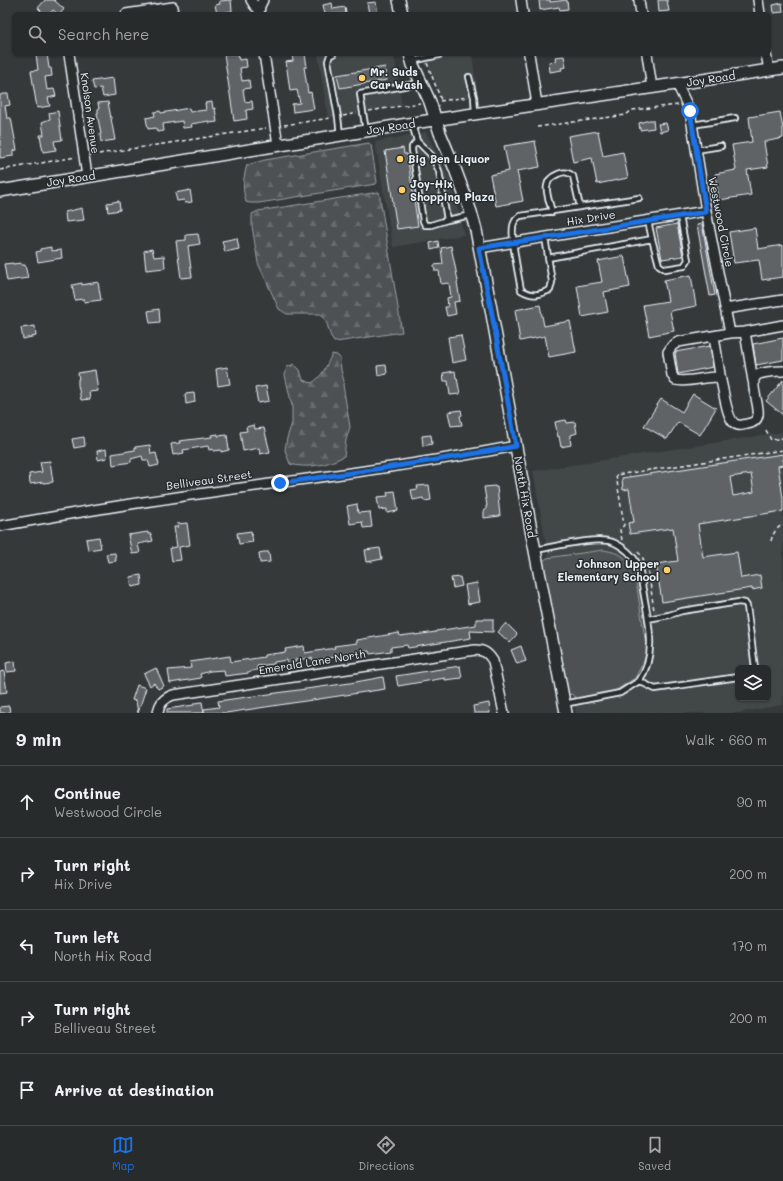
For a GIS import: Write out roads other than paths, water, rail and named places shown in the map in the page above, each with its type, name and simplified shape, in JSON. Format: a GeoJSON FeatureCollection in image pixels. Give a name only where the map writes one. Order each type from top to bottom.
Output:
{"type":"FeatureCollection","features":[{"type":"Feature","properties":{"kind":"street"},"geometry":{"type":"LineString","coordinates":[[251,0],[259,12]]}},
{"type":"Feature","properties":{"kind":"street"},"geometry":{"type":"LineString","coordinates":[[259,12],[263,0]]}},
{"type":"Feature","properties":{"kind":"street"},"geometry":{"type":"LineString","coordinates":[[399,0],[402,12]]}},
{"type":"Feature","properties":{"kind":"street"},"geometry":{"type":"LineString","coordinates":[[521,0],[523,12]]}},
{"type":"Feature","properties":{"kind":"street"},"geometry":{"type":"LineString","coordinates":[[639,0],[641,12]]}},
{"type":"Feature","properties":{"kind":"street"},"geometry":{"type":"LineString","coordinates":[[758,0],[760,12]]}},
{"type":"Feature","properties":{"kind":"street"},"geometry":{"type":"LineString","coordinates":[[139,12],[173,7]]}},
{"type":"Feature","properties":{"kind":"street","name":"Knolson Avenue"},"geometry":{"type":"LineString","coordinates":[[69,56],[87,176]]}},
{"type":"Feature","properties":{"kind":"street"},"geometry":{"type":"LineString","coordinates":[[264,56],[278,145]]}},
{"type":"Feature","properties":{"kind":"street"},"geometry":{"type":"LineString","coordinates":[[529,56],[537,104]]}},
{"type":"Feature","properties":{"kind":"street"},"geometry":{"type":"LineString","coordinates":[[647,56],[652,88]]}},
{"type":"Feature","properties":{"kind":"street"},"geometry":{"type":"LineString","coordinates":[[766,56],[769,70]]}},
{"type":"Feature","properties":{"kind":"street","name":"North Hix Road"},"geometry":{"type":"LineString","coordinates":[[411,57],[471,214],[491,309],[565,709]]}},
{"type":"Feature","properties":{"kind":"street","name":"Joy Road"},"geometry":{"type":"LineString","coordinates":[[0,191],[537,104],[783,68]]}},
{"type":"Feature","properties":{"kind":"street","name":"Westwood Circle"},"geometry":{"type":"LineString","coordinates":[[677,84],[690,111],[706,212],[730,333]]}},
{"type":"Feature","properties":{"kind":"street","name":"Hix Drive"},"geometry":{"type":"LineString","coordinates":[[479,248],[706,212]]}},
{"type":"Feature","properties":{"kind":"street"},"geometry":{"type":"LineString","coordinates":[[725,309],[783,300]]}},
{"type":"Feature","properties":{"kind":"street"},"geometry":{"type":"LineString","coordinates":[[721,381],[717,377],[681,381],[675,380],[672,375],[668,352],[672,346],[678,342],[783,325]]}},
{"type":"Feature","properties":{"kind":"street"},"geometry":{"type":"LineString","coordinates":[[714,336],[721,381],[730,418],[733,423],[738,425],[752,423],[757,419],[758,413],[746,332]]}},
{"type":"Feature","properties":{"kind":"street"},"geometry":{"type":"LineString","coordinates":[[753,381],[759,374],[783,371]]}},
{"type":"Feature","properties":{"kind":"street","name":"Belliveau Street"},"geometry":{"type":"LineString","coordinates":[[0,526],[168,498],[348,474],[516,446]]}},
{"type":"Feature","properties":{"kind":"street","name":"Emerald Lane North"},"geometry":{"type":"LineString","coordinates":[[158,711],[165,699],[173,696],[481,650],[490,655],[494,661],[504,713]]}},
{"type":"Feature","properties":{"kind":"lane"},"geometry":{"type":"LineString","coordinates":[[330,56],[328,61],[340,135]]}},
{"type":"Feature","properties":{"kind":"lane"},"geometry":{"type":"LineString","coordinates":[[411,57],[425,56]]}},
{"type":"Feature","properties":{"kind":"lane"},"geometry":{"type":"LineString","coordinates":[[469,77],[474,97],[476,115]]}},
{"type":"Feature","properties":{"kind":"lane"},"geometry":{"type":"LineString","coordinates":[[366,131],[360,94],[421,83]]}},
{"type":"Feature","properties":{"kind":"lane"},"geometry":{"type":"LineString","coordinates":[[692,125],[735,118]]}},
{"type":"Feature","properties":{"kind":"lane"},"geometry":{"type":"LineString","coordinates":[[412,124],[417,141],[432,156],[439,171],[447,220]]}},
{"type":"Feature","properties":{"kind":"lane"},"geometry":{"type":"LineString","coordinates":[[417,141],[412,147],[412,150],[423,221],[425,225],[431,225],[471,214]]}},
{"type":"Feature","properties":{"kind":"lane"},"geometry":{"type":"LineString","coordinates":[[696,150],[721,146]]}},
{"type":"Feature","properties":{"kind":"lane"},"geometry":{"type":"LineString","coordinates":[[552,212],[546,186],[552,176],[565,172],[570,173],[573,176],[580,207]]}},
{"type":"Feature","properties":{"kind":"lane"},"geometry":{"type":"LineString","coordinates":[[544,237],[552,282],[550,290],[538,295],[528,294],[521,290],[513,242],[513,224],[515,220],[520,216],[639,198]]}},
{"type":"Feature","properties":{"kind":"lane"},"geometry":{"type":"LineString","coordinates":[[648,221],[658,265],[665,269],[684,266],[688,260],[680,216]]}},
{"type":"Feature","properties":{"kind":"lane"},"geometry":{"type":"LineString","coordinates":[[548,258],[652,239]]}},
{"type":"Feature","properties":{"kind":"lane"},"geometry":{"type":"LineString","coordinates":[[535,550],[596,540],[614,542],[630,552],[638,565],[651,637],[649,659],[644,675],[639,681],[620,693],[565,709]]}},
{"type":"Feature","properties":{"kind":"lane"},"geometry":{"type":"LineString","coordinates":[[648,619],[682,611],[738,602],[745,603],[747,606],[755,665]]}},
{"type":"Feature","properties":{"kind":"lane"},"geometry":{"type":"LineString","coordinates":[[639,681],[655,689],[735,677]]}},
{"type":"Feature","properties":{"kind":"place","name":"Mr. Suds Car Wash"},"geometry":{"type":"Point","coordinates":[362,78]}},
{"type":"Feature","properties":{"kind":"place","name":"Big Ben Liquor"},"geometry":{"type":"Point","coordinates":[400,159]}},
{"type":"Feature","properties":{"kind":"place","name":"Joy-Hix Shopping Plaza"},"geometry":{"type":"Point","coordinates":[402,190]}},
{"type":"Feature","properties":{"kind":"place","name":"Johnson Upper Elementary School"},"geometry":{"type":"Point","coordinates":[667,570]}}]}
